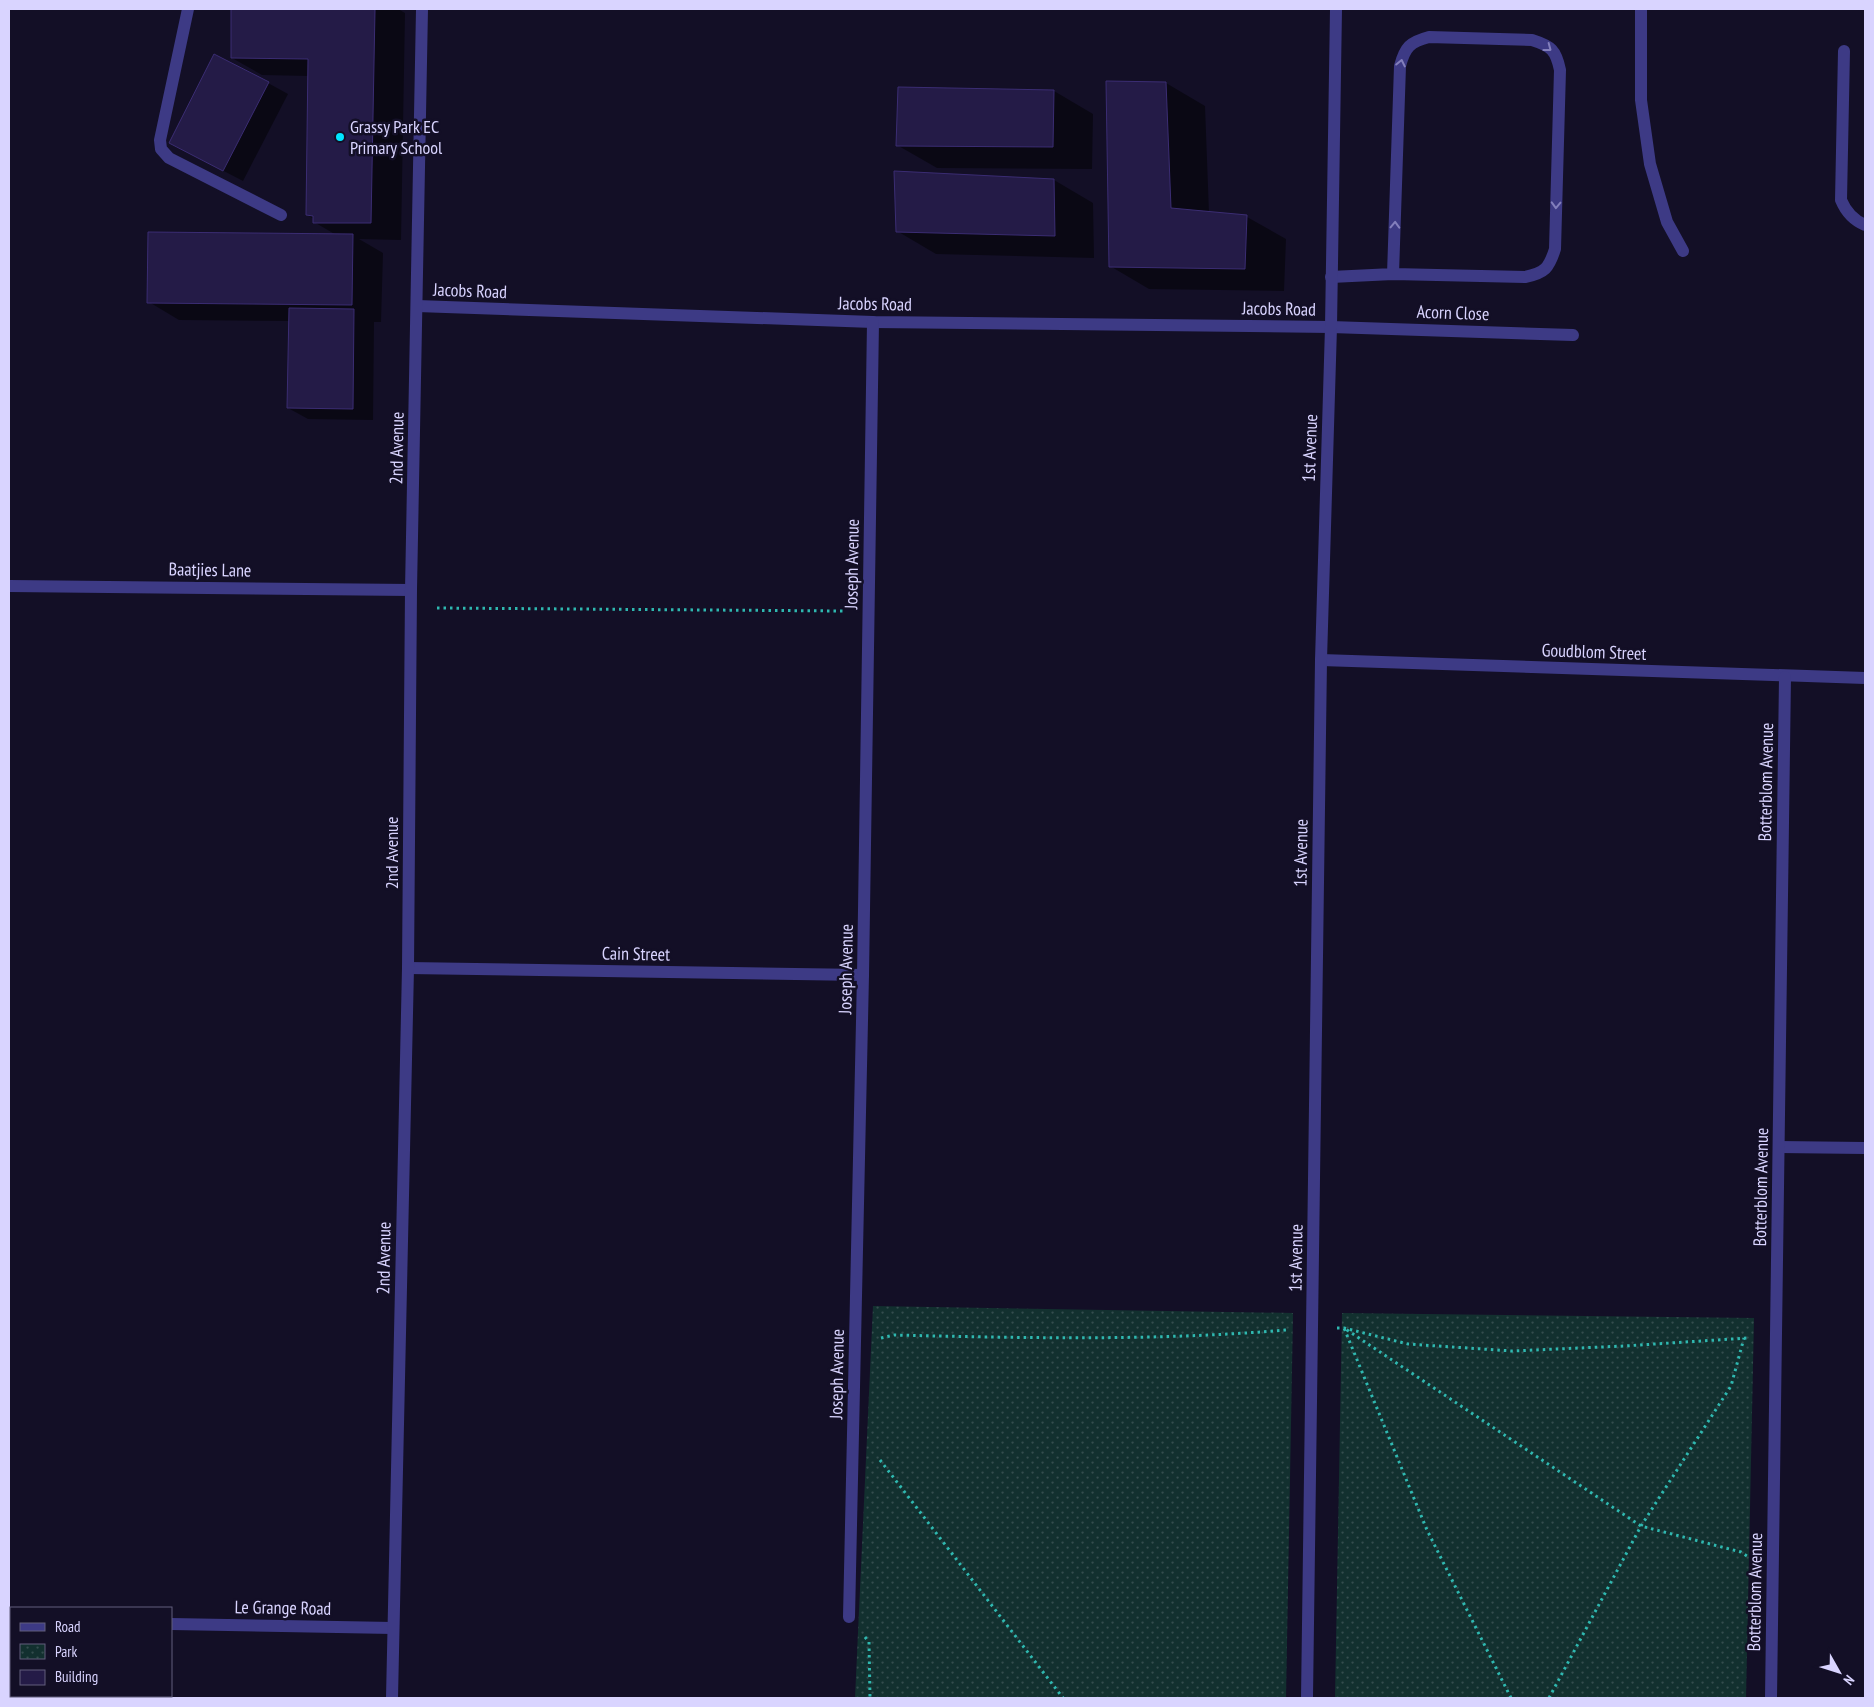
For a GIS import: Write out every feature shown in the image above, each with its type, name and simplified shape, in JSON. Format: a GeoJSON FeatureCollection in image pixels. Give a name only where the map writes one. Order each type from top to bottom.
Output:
{"type":"FeatureCollection","features":[{"type":"Feature","properties":{"kind":"street"},"geometry":{"type":"LineString","coordinates":[[188,9],[160,140],[161,150],[169,158],[282,215]]}},
{"type":"Feature","properties":{"kind":"street","name":"2nd Avenue"},"geometry":{"type":"LineString","coordinates":[[392,1698],[408,968],[411,590],[422,9]]}},
{"type":"Feature","properties":{"kind":"street","name":"1st Avenue"},"geometry":{"type":"LineString","coordinates":[[1307,1698],[1321,660],[1331,327],[1336,9]]}},
{"type":"Feature","properties":{"kind":"street"},"geometry":{"type":"LineString","coordinates":[[1641,9],[1641,100],[1650,164],[1667,222],[1683,251]]}},
{"type":"Feature","properties":{"kind":"street"},"geometry":{"type":"LineString","coordinates":[[1331,277],[1393,274],[1525,277],[1540,274],[1550,263],[1555,249],[1560,70],[1557,55],[1547,44],[1532,40],[1430,37],[1415,41],[1404,51],[1400,66],[1393,274]]}},
{"type":"Feature","properties":{"kind":"street"},"geometry":{"type":"LineString","coordinates":[[1844,52],[1841,200],[1846,210],[1858,222],[1865,225]]}},
{"type":"Feature","properties":{"kind":"street","name":"Jacobs Road"},"geometry":{"type":"LineString","coordinates":[[417,306],[873,322],[1331,327]]}},
{"type":"Feature","properties":{"kind":"street","name":"Joseph Avenue"},"geometry":{"type":"LineString","coordinates":[[849,1617],[863,976],[873,322]]}},
{"type":"Feature","properties":{"kind":"street","name":"Acorn Close"},"geometry":{"type":"LineString","coordinates":[[1331,327],[1573,335]]}},
{"type":"Feature","properties":{"kind":"street","name":"Baatjies Lane"},"geometry":{"type":"LineString","coordinates":[[9,586],[411,590]]}},
{"type":"Feature","properties":{"kind":"street","name":"Goudblom Street"},"geometry":{"type":"LineString","coordinates":[[1321,660],[1785,677],[1865,678]]}},
{"type":"Feature","properties":{"kind":"street","name":"Botterblom Avenue"},"geometry":{"type":"LineString","coordinates":[[1771,1698],[1785,677]]}},
{"type":"Feature","properties":{"kind":"street","name":"Cain Street"},"geometry":{"type":"LineString","coordinates":[[408,968],[863,976]]}},
{"type":"Feature","properties":{"kind":"street"},"geometry":{"type":"LineString","coordinates":[[1779,1147],[1865,1148]]}},
{"type":"Feature","properties":{"kind":"street","name":"Le Grange Road"},"geometry":{"type":"LineString","coordinates":[[172,1624],[393,1628]]}},
{"type":"Feature","properties":{"kind":"path"},"geometry":{"type":"LineString","coordinates":[[411,608],[869,611]]}},
{"type":"Feature","properties":{"kind":"path"},"geometry":{"type":"LineString","coordinates":[[1511,1698],[1427,1530],[1344,1328],[1641,1526],[1741,1552],[1773,1572]]}},
{"type":"Feature","properties":{"kind":"path"},"geometry":{"type":"LineString","coordinates":[[1549,1698],[1641,1526],[1731,1386],[1744,1338]]}},
{"type":"Feature","properties":{"kind":"path"},"geometry":{"type":"LineString","coordinates":[[853,1451],[874,1452],[1063,1698]]}},
{"type":"Feature","properties":{"kind":"path"},"geometry":{"type":"LineString","coordinates":[[849,1617],[869,1642],[870,1698]]}},
{"type":"Feature","properties":{"kind":"green space"},"geometry":{"type":"Polygon","coordinates":[[[873,1306],[1293,1313],[1286,1698],[855,1698],[873,1306]]]}},
{"type":"Feature","properties":{"kind":"green space"},"geometry":{"type":"Polygon","coordinates":[[[1342,1313],[1754,1318],[1746,1698],[1335,1698],[1342,1313]]]}},
{"type":"Feature","properties":{"kind":"building","name":"Grassy Park EC Primary School"},"geometry":{"type":"Polygon","coordinates":[[[231,9],[375,9],[371,223],[313,223],[313,216],[306,215],[308,59],[231,58],[231,9]]]}},
{"type":"Feature","properties":{"kind":"building"},"geometry":{"type":"Polygon","coordinates":[[[214,54],[269,82],[223,171],[169,143],[214,54]]]}},
{"type":"Feature","properties":{"kind":"building"},"geometry":{"type":"Polygon","coordinates":[[[1106,81],[1166,82],[1171,208],[1247,215],[1245,269],[1109,267],[1106,81]]]}},
{"type":"Feature","properties":{"kind":"building"},"geometry":{"type":"Polygon","coordinates":[[[898,87],[1054,90],[1053,147],[896,146],[898,87]]]}},
{"type":"Feature","properties":{"kind":"building"},"geometry":{"type":"Polygon","coordinates":[[[894,171],[1054,179],[1055,236],[896,232],[894,171]]]}},
{"type":"Feature","properties":{"kind":"building"},"geometry":{"type":"Polygon","coordinates":[[[148,232],[353,234],[352,305],[147,303],[148,232]]]}},
{"type":"Feature","properties":{"kind":"building"},"geometry":{"type":"Polygon","coordinates":[[[289,308],[354,309],[353,409],[287,408],[289,308]]]}},
{"type":"Feature","properties":{"kind":"place","name":"Grassy Park EC Primary School"},"geometry":{"type":"Point","coordinates":[340,137]}}]}
